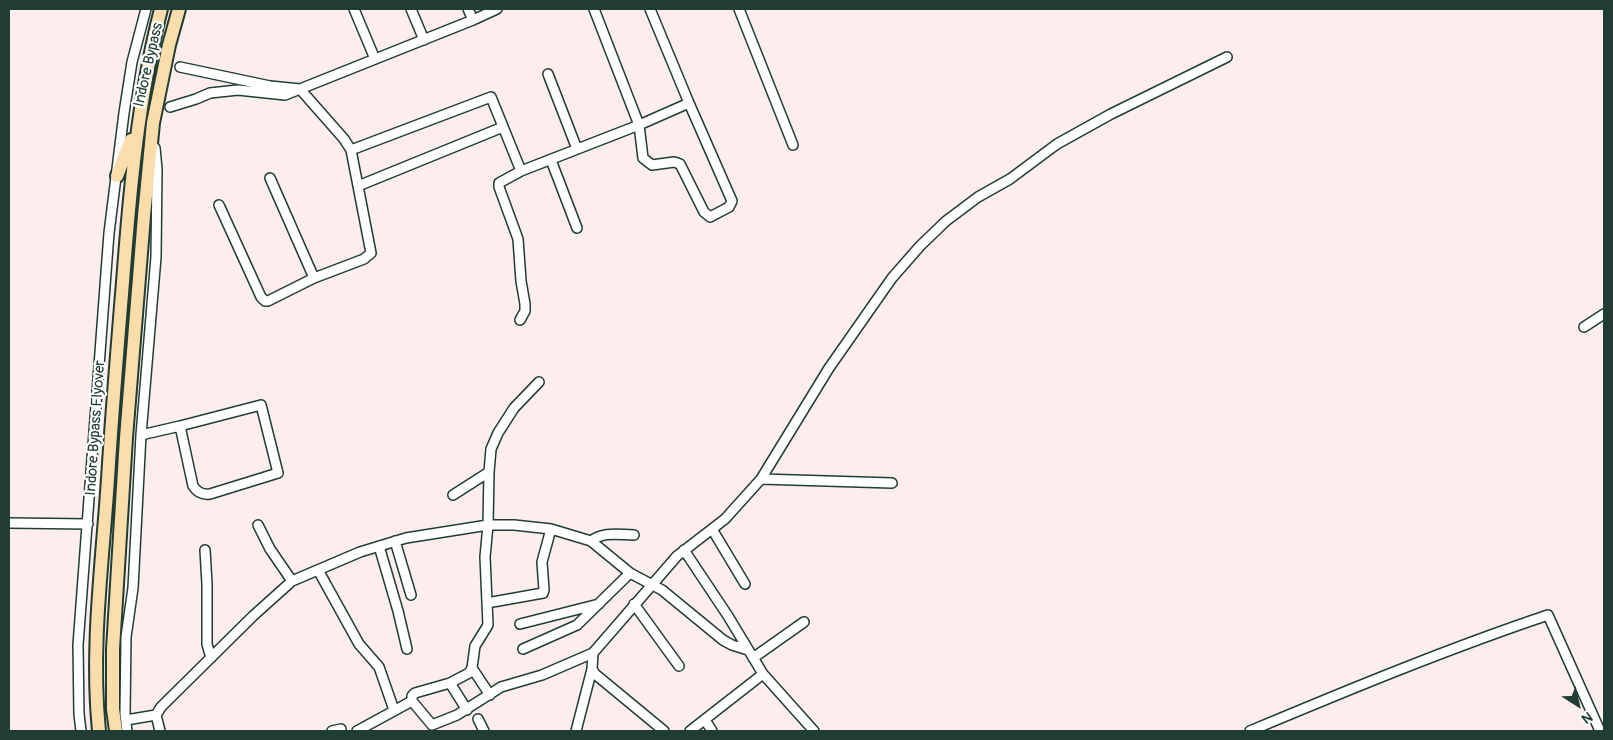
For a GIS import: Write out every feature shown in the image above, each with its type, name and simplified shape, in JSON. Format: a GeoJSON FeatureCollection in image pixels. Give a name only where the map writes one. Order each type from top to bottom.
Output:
{"type":"FeatureCollection","features":[{"type":"Feature","properties":{"kind":"highway","name":"Indore Bypass"},"geometry":{"type":"LineString","coordinates":[[137,127],[148,62],[161,9]]}},
{"type":"Feature","properties":{"kind":"highway","name":"Indore Bypass"},"geometry":{"type":"LineString","coordinates":[[152,128],[169,45],[179,9]]}},
{"type":"Feature","properties":{"kind":"highway"},"geometry":{"type":"LineString","coordinates":[[117,176],[137,127]]}},
{"type":"Feature","properties":{"kind":"highway","name":"Indore Bypass Flyover"},"geometry":{"type":"LineString","coordinates":[[99,731],[96,657],[102,553],[129,202],[137,127]]}},
{"type":"Feature","properties":{"kind":"highway","name":"Indore Bypass Flyover"},"geometry":{"type":"LineString","coordinates":[[116,731],[113,709],[113,649],[128,416],[152,128]]}},
{"type":"Feature","properties":{"kind":"street"},"geometry":{"type":"LineString","coordinates":[[81,731],[78,645],[109,233],[132,62],[146,9]]}},
{"type":"Feature","properties":{"kind":"street"},"geometry":{"type":"LineString","coordinates":[[354,9],[375,59]]}},
{"type":"Feature","properties":{"kind":"street"},"geometry":{"type":"LineString","coordinates":[[411,9],[424,40]]}},
{"type":"Feature","properties":{"kind":"street"},"geometry":{"type":"LineString","coordinates":[[468,9],[473,20]]}},
{"type":"Feature","properties":{"kind":"street"},"geometry":{"type":"LineString","coordinates":[[170,106],[210,93],[238,90],[285,94],[424,40],[497,9]]}},
{"type":"Feature","properties":{"kind":"street"},"geometry":{"type":"LineString","coordinates":[[594,9],[639,125],[643,158],[652,166],[674,162],[680,164],[704,212],[710,217],[729,207],[732,201],[650,9]]}},
{"type":"Feature","properties":{"kind":"street"},"geometry":{"type":"LineString","coordinates":[[739,9],[793,145]]}},
{"type":"Feature","properties":{"kind":"street"},"geometry":{"type":"LineString","coordinates":[[538,382],[514,408],[498,432],[491,449],[485,557],[488,625],[475,646],[472,668],[469,673],[450,683],[415,693],[412,696],[412,702],[429,728],[467,710],[501,687],[542,675],[593,653],[651,584],[684,550],[725,519],[760,479],[829,368],[892,278],[920,246],[946,222],[978,197],[1010,178],[1057,144],[1111,114],[1227,57]]}},
{"type":"Feature","properties":{"kind":"street"},"geometry":{"type":"LineString","coordinates":[[180,67],[270,86],[300,89],[344,139],[351,150],[371,253],[364,259],[314,278],[268,301],[263,300],[219,204]]}},
{"type":"Feature","properties":{"kind":"street"},"geometry":{"type":"LineString","coordinates":[[548,74],[577,149]]}},
{"type":"Feature","properties":{"kind":"street"},"geometry":{"type":"LineString","coordinates":[[351,150],[491,97],[521,172]]}},
{"type":"Feature","properties":{"kind":"street"},"geometry":{"type":"LineString","coordinates":[[520,320],[525,311],[525,304],[518,239],[499,188],[499,182],[689,103]]}},
{"type":"Feature","properties":{"kind":"street"},"geometry":{"type":"LineString","coordinates":[[358,186],[503,127]]}},
{"type":"Feature","properties":{"kind":"street"},"geometry":{"type":"LineString","coordinates":[[127,731],[126,638],[132,588],[142,421],[156,258],[157,169],[152,128]]}},
{"type":"Feature","properties":{"kind":"street"},"geometry":{"type":"LineString","coordinates":[[551,160],[577,228]]}},
{"type":"Feature","properties":{"kind":"street"},"geometry":{"type":"LineString","coordinates":[[270,178],[314,278]]}},
{"type":"Feature","properties":{"kind":"street"},"geometry":{"type":"LineString","coordinates":[[1584,327],[1604,314]]}},
{"type":"Feature","properties":{"kind":"street"},"geometry":{"type":"LineString","coordinates":[[141,435],[261,405],[278,473],[210,494],[199,492],[193,486],[180,426]]}},
{"type":"Feature","properties":{"kind":"street"},"geometry":{"type":"LineString","coordinates":[[453,495],[489,472]]}},
{"type":"Feature","properties":{"kind":"street"},"geometry":{"type":"LineString","coordinates":[[760,479],[892,483]]}},
{"type":"Feature","properties":{"kind":"street"},"geometry":{"type":"LineString","coordinates":[[9,523],[88,524]]}},
{"type":"Feature","properties":{"kind":"street"},"geometry":{"type":"LineString","coordinates":[[126,720],[156,716],[173,695],[292,581],[395,541],[430,533],[488,524],[551,529],[591,541],[630,573],[662,590],[723,640],[750,654]]}},
{"type":"Feature","properties":{"kind":"street"},"geometry":{"type":"LineString","coordinates":[[258,525],[270,549],[292,581]]}},
{"type":"Feature","properties":{"kind":"street"},"geometry":{"type":"LineString","coordinates":[[487,603],[543,593],[542,562],[551,529]]}},
{"type":"Feature","properties":{"kind":"street"},"geometry":{"type":"LineString","coordinates":[[712,529],[745,584]]}},
{"type":"Feature","properties":{"kind":"street"},"geometry":{"type":"LineString","coordinates":[[591,541],[598,536],[606,534],[634,535]]}},
{"type":"Feature","properties":{"kind":"street"},"geometry":{"type":"LineString","coordinates":[[395,541],[411,595]]}},
{"type":"Feature","properties":{"kind":"street"},"geometry":{"type":"LineString","coordinates":[[379,546],[407,649]]}},
{"type":"Feature","properties":{"kind":"street"},"geometry":{"type":"LineString","coordinates":[[205,550],[208,584],[206,644],[211,658]]}},
{"type":"Feature","properties":{"kind":"street"},"geometry":{"type":"LineString","coordinates":[[684,550],[763,674],[808,729]]}},
{"type":"Feature","properties":{"kind":"street"},"geometry":{"type":"LineString","coordinates":[[318,570],[358,644],[379,667],[394,710]]}},
{"type":"Feature","properties":{"kind":"street"},"geometry":{"type":"LineString","coordinates":[[523,650],[570,629],[583,620],[630,573]]}},
{"type":"Feature","properties":{"kind":"street"},"geometry":{"type":"LineString","coordinates":[[520,624],[599,604]]}},
{"type":"Feature","properties":{"kind":"street"},"geometry":{"type":"LineString","coordinates":[[634,604],[679,666]]}},
{"type":"Feature","properties":{"kind":"street"},"geometry":{"type":"LineString","coordinates":[[1250,731],[1506,629],[1548,615],[1602,731]]}},
{"type":"Feature","properties":{"kind":"street"},"geometry":{"type":"LineString","coordinates":[[750,654],[804,622]]}},
{"type":"Feature","properties":{"kind":"street"},"geometry":{"type":"LineString","coordinates":[[576,731],[592,669],[593,653]]}},
{"type":"Feature","properties":{"kind":"street"},"geometry":{"type":"LineString","coordinates":[[472,668],[490,695]]}},
{"type":"Feature","properties":{"kind":"street"},"geometry":{"type":"LineString","coordinates":[[592,669],[602,681],[664,731]]}},
{"type":"Feature","properties":{"kind":"street"},"geometry":{"type":"LineString","coordinates":[[690,731],[763,674]]}},
{"type":"Feature","properties":{"kind":"street"},"geometry":{"type":"LineString","coordinates":[[450,683],[467,710]]}},
{"type":"Feature","properties":{"kind":"street"},"geometry":{"type":"LineString","coordinates":[[357,731],[412,702]]}},
{"type":"Feature","properties":{"kind":"street"},"geometry":{"type":"LineString","coordinates":[[156,716],[160,731]]}},
{"type":"Feature","properties":{"kind":"street"},"geometry":{"type":"LineString","coordinates":[[478,719],[484,731]]}},
{"type":"Feature","properties":{"kind":"street"},"geometry":{"type":"LineString","coordinates":[[704,720],[712,731]]}}]}
